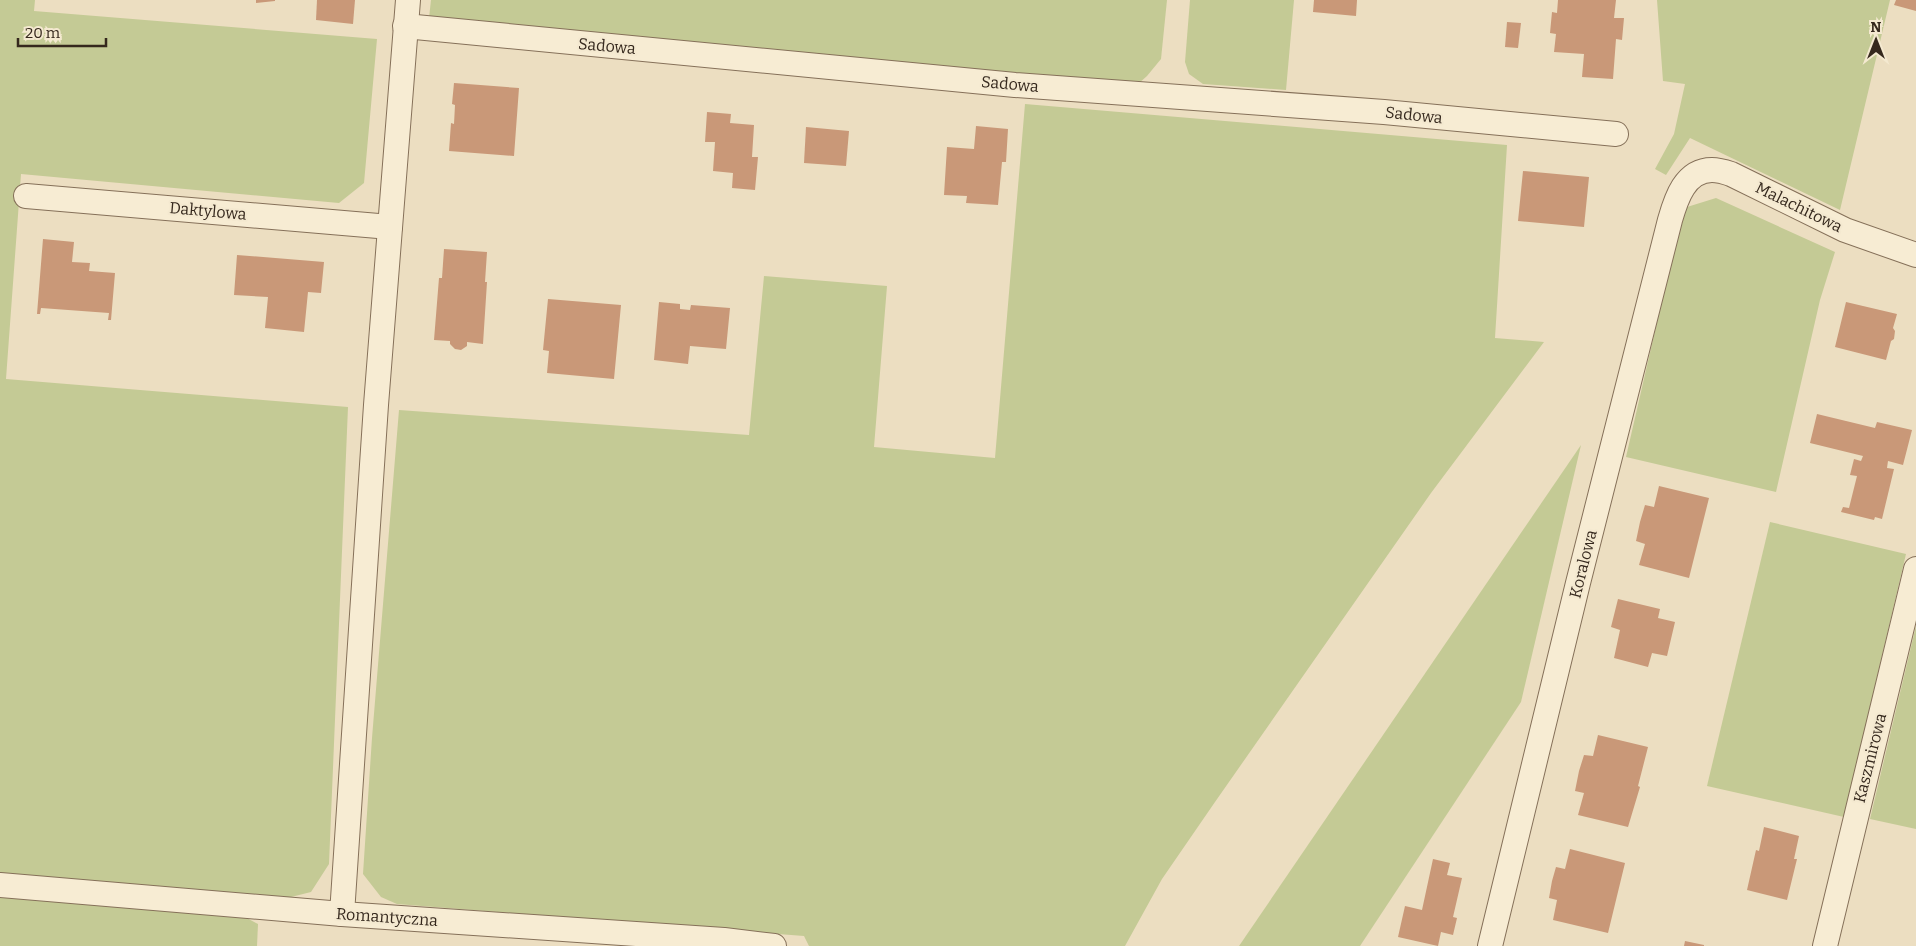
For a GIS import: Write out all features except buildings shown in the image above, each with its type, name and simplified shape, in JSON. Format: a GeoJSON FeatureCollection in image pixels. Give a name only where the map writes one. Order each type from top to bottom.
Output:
{"type":"FeatureCollection","features":[{"type":"Feature","properties":{"kind":"street"},"geometry":{"type":"LineString","coordinates":[[342,914],[376,405],[408,0]]}},
{"type":"Feature","properties":{"kind":"street","name":"Sadowa"},"geometry":{"type":"LineString","coordinates":[[405,26],[1015,85],[1384,112],[1616,134]]}},
{"type":"Feature","properties":{"kind":"street","name":"Malachitowa"},"geometry":{"type":"LineString","coordinates":[[1684,184],[1698,172],[1712,170],[1731,174],[1845,230],[1916,255]]}},
{"type":"Feature","properties":{"kind":"street","name":"Koralowa"},"geometry":{"type":"LineString","coordinates":[[1490,946],[1670,220],[1676,198],[1684,184]]}},
{"type":"Feature","properties":{"kind":"street","name":"Daktylowa"},"geometry":{"type":"LineString","coordinates":[[26,196],[390,227]]}},
{"type":"Feature","properties":{"kind":"street","name":"Kaszmirowa"},"geometry":{"type":"LineString","coordinates":[[1825,946],[1916,569]]}},
{"type":"Feature","properties":{"kind":"street","name":"Romantyczna"},"geometry":{"type":"LineString","coordinates":[[0,884],[342,914],[714,940],[774,946]]}},
{"type":"Feature","properties":{"kind":"green space"},"geometry":{"type":"Polygon","coordinates":[[[0,0],[35,0],[34,11],[377,39],[364,183],[339,203],[21,174],[6,379],[348,407],[329,864],[311,892],[287,898],[0,873],[0,0]]]}},
{"type":"Feature","properties":{"kind":"green space"},"geometry":{"type":"Polygon","coordinates":[[[431,0],[1167,0],[1161,59],[1138,84],[1124,86],[429,18],[431,0]]]}},
{"type":"Feature","properties":{"kind":"green space"},"geometry":{"type":"Polygon","coordinates":[[[1190,0],[1294,0],[1286,90],[1203,84],[1189,74],[1185,62],[1190,0]]]}},
{"type":"Feature","properties":{"kind":"green space"},"geometry":{"type":"Polygon","coordinates":[[[1657,0],[1890,0],[1840,210],[1690,138],[1666,175],[1655,169],[1674,134],[1685,84],[1663,81],[1657,0]]]}},
{"type":"Feature","properties":{"kind":"green space"},"geometry":{"type":"Polygon","coordinates":[[[1025,104],[1507,145],[1495,338],[1544,342],[1431,493],[1215,802],[1162,879],[1125,946],[809,946],[804,936],[397,904],[381,897],[363,874],[372,738],[399,410],[749,435],[764,276],[887,286],[874,447],[995,458],[1025,104]]]}},
{"type":"Feature","properties":{"kind":"green space"},"geometry":{"type":"Polygon","coordinates":[[[1716,198],[1835,252],[1820,300],[1776,492],[1626,457],[1678,231],[1687,207],[1716,198]]]}},
{"type":"Feature","properties":{"kind":"green space"},"geometry":{"type":"Polygon","coordinates":[[[1581,445],[1521,702],[1360,946],[1239,946],[1581,445]]]}},
{"type":"Feature","properties":{"kind":"green space"},"geometry":{"type":"Polygon","coordinates":[[[1770,522],[1906,554],[1844,817],[1707,786],[1770,522]]]}},
{"type":"Feature","properties":{"kind":"green space"},"geometry":{"type":"Polygon","coordinates":[[[1916,626],[1916,829],[1870,819],[1916,626]]]}},
{"type":"Feature","properties":{"kind":"green space"},"geometry":{"type":"Polygon","coordinates":[[[0,894],[241,915],[258,924],[257,946],[0,946],[0,894]]]}}]}
